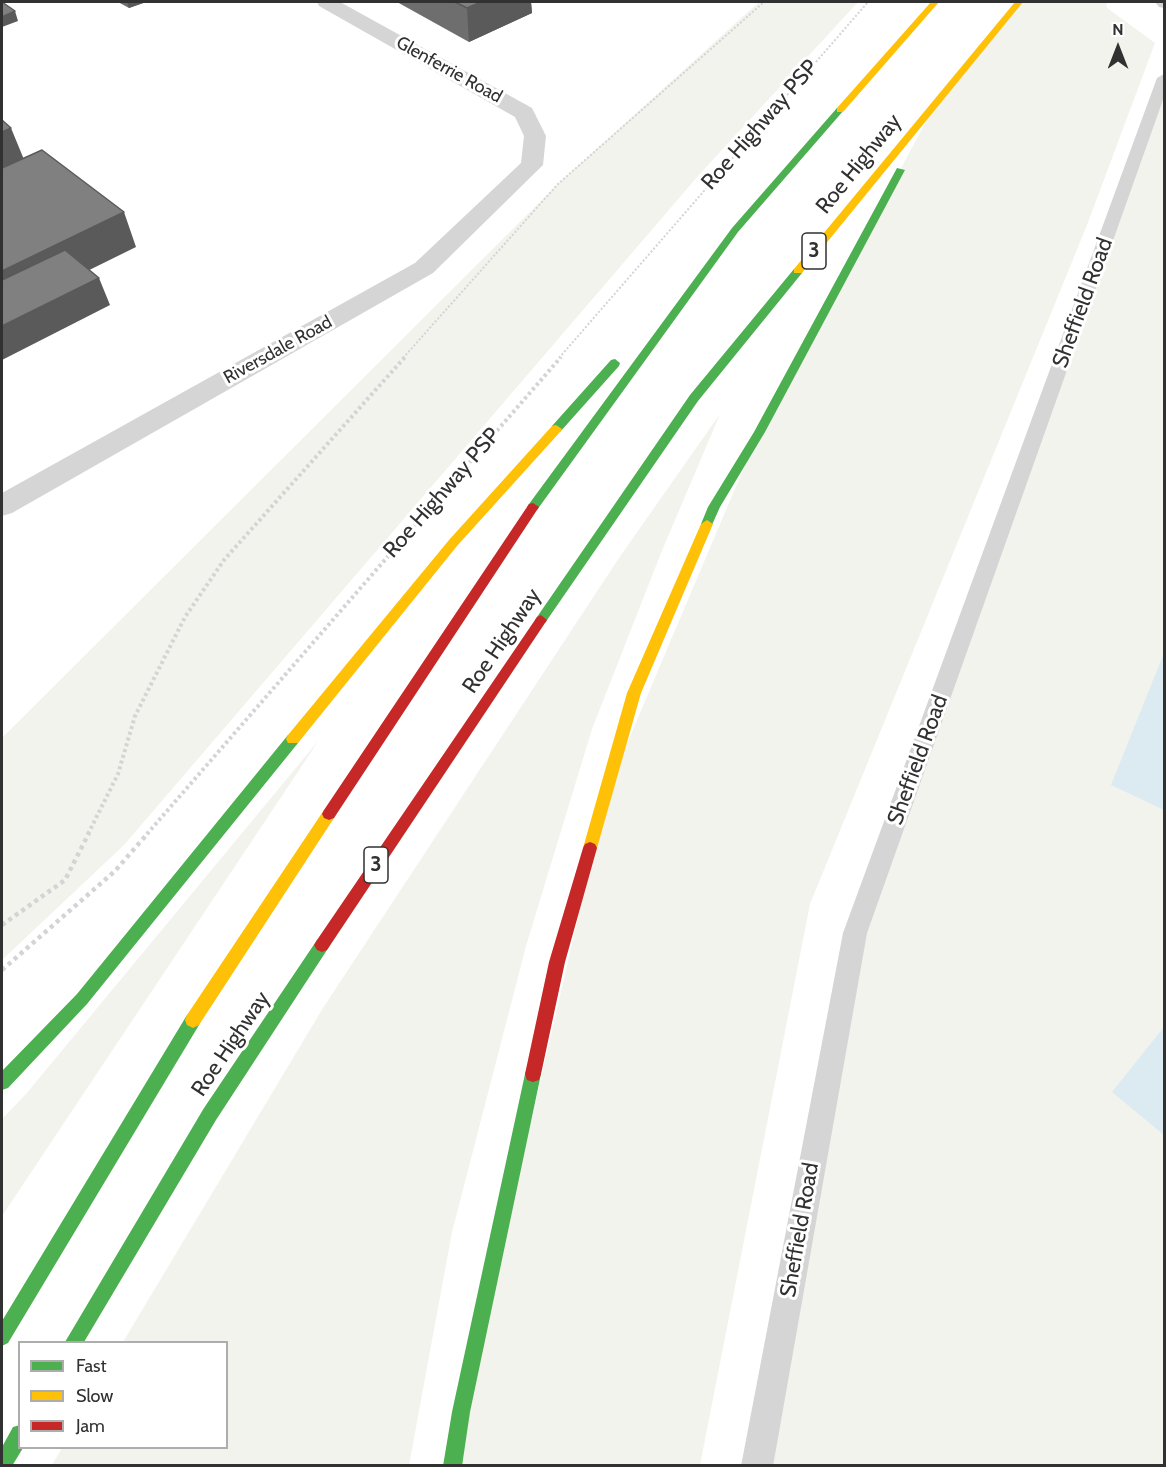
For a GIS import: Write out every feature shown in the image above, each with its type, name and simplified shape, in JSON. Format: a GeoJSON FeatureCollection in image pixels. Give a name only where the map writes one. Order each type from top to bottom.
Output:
{"type":"FeatureCollection","features":[{"type":"Feature","properties":{"kind":"highway","name":"Roe Highway"},"geometry":{"type":"LineString","coordinates":[[2,1337],[179,1042],[505,547],[735,230],[935,2]]}},
{"type":"Feature","properties":{"kind":"highway","name":"Roe Highway"},"geometry":{"type":"LineString","coordinates":[[75,1341],[210,1114],[465,731],[694,398],[1019,2]]}},
{"type":"Feature","properties":{"kind":"highway"},"geometry":{"type":"LineString","coordinates":[[452,1466],[461,1412],[557,962],[634,693],[714,507],[759,432],[935,105]]}},
{"type":"Feature","properties":{"kind":"highway"},"geometry":{"type":"LineString","coordinates":[[641,334],[735,230]]}},
{"type":"Feature","properties":{"kind":"highway"},"geometry":{"type":"LineString","coordinates":[[2,1082],[82,999],[453,543],[625,352]]}},
{"type":"Feature","properties":{"kind":"highway"},"geometry":{"type":"LineString","coordinates":[[2,1464],[18,1437]]}},
{"type":"Feature","properties":{"kind":"street","name":"Glenferrie Road"},"geometry":{"type":"LineString","coordinates":[[326,2],[524,113],[535,136],[532,165]]}},
{"type":"Feature","properties":{"kind":"street","name":"Riversdale Road"},"geometry":{"type":"LineString","coordinates":[[2,506],[424,268],[532,165]]}},
{"type":"Feature","properties":{"kind":"lane","name":"Sheffield Road"},"geometry":{"type":"LineString","coordinates":[[757,1466],[855,933],[1164,78]]}},
{"type":"Feature","properties":{"kind":"path"},"geometry":{"type":"LineString","coordinates":[[2,925],[65,880],[117,774],[140,706],[184,617],[224,560],[558,184],[764,2]]}},
{"type":"Feature","properties":{"kind":"path","name":"Roe Highway PSP"},"geometry":{"type":"LineString","coordinates":[[2,970],[115,871],[868,2]]}},
{"type":"Feature","properties":{"kind":"shaded area"},"geometry":{"type":"Polygon","coordinates":[[[759,2],[858,2],[698,176],[124,845],[2,960],[2,738],[558,184],[759,2]]]}},
{"type":"Feature","properties":{"kind":"shaded area"},"geometry":{"type":"Polygon","coordinates":[[[1019,2],[1106,2],[1107,8],[1155,43],[1087,225],[810,904],[700,1465],[452,1466],[607,791],[759,432],[935,105],[1019,2]]]}},
{"type":"Feature","properties":{"kind":"shaded area"},"geometry":{"type":"Polygon","coordinates":[[[1164,78],[1164,1465],[757,1466],[855,933],[1164,78]]]}},
{"type":"Feature","properties":{"kind":"shaded area"},"geometry":{"type":"Polygon","coordinates":[[[720,414],[661,553],[592,729],[526,946],[452,1232],[409,1465],[52,1465],[61,1449],[228,1449],[228,1341],[124,1341],[323,1008],[619,558],[720,414]]]}},
{"type":"Feature","properties":{"kind":"shaded area"},"geometry":{"type":"Polygon","coordinates":[[[1164,653],[1164,810],[1111,785],[1164,653]]]}},
{"type":"Feature","properties":{"kind":"shaded area"},"geometry":{"type":"Polygon","coordinates":[[[319,740],[2,1216],[2,1119],[26,1094],[319,740]]]}},
{"type":"Feature","properties":{"kind":"shaded area"},"geometry":{"type":"Polygon","coordinates":[[[1164,1027],[1164,1135],[1112,1092],[1164,1027]]]}},
{"type":"Feature","properties":{"kind":"building"},"geometry":{"type":"Polygon","coordinates":[[[2,2],[15,11],[2,17],[2,2]]]}},
{"type":"Feature","properties":{"kind":"building"},"geometry":{"type":"Polygon","coordinates":[[[455,2],[481,2],[467,8],[455,2]]]}},
{"type":"Feature","properties":{"kind":"building"},"geometry":{"type":"Polygon","coordinates":[[[2,120],[11,128],[2,132],[2,120]]]}},
{"type":"Feature","properties":{"kind":"building"},"geometry":{"type":"Polygon","coordinates":[[[42,150],[124,212],[2,271],[2,168],[42,150]]]}},
{"type":"Feature","properties":{"kind":"building"},"geometry":{"type":"Polygon","coordinates":[[[65,250],[99,278],[2,326],[2,280],[65,250]]]}},
{"type":"Feature","properties":{"kind":"traffic: fast"},"geometry":{"type":"LineString","coordinates":[[533,507],[735,230],[840,110]]}},
{"type":"Feature","properties":{"kind":"traffic: fast"},"geometry":{"type":"LineString","coordinates":[[707,524],[714,507],[759,432],[900,170]]}},
{"type":"Feature","properties":{"kind":"traffic: fast"},"geometry":{"type":"LineString","coordinates":[[541,620],[694,398],[798,271]]}},
{"type":"Feature","properties":{"kind":"traffic: fast"},"geometry":{"type":"LineString","coordinates":[[556,429],[615,363]]}},
{"type":"Feature","properties":{"kind":"traffic: fast"},"geometry":{"type":"LineString","coordinates":[[2,1082],[82,999],[293,739]]}},
{"type":"Feature","properties":{"kind":"traffic: fast"},"geometry":{"type":"LineString","coordinates":[[75,1341],[210,1114],[322,945]]}},
{"type":"Feature","properties":{"kind":"traffic: fast"},"geometry":{"type":"LineString","coordinates":[[2,1337],[193,1020]]}},
{"type":"Feature","properties":{"kind":"traffic: fast"},"geometry":{"type":"LineString","coordinates":[[452,1466],[461,1412],[533,1074]]}},
{"type":"Feature","properties":{"kind":"traffic: fast"},"geometry":{"type":"LineString","coordinates":[[2,1464],[18,1437]]}},
{"type":"Feature","properties":{"kind":"traffic: slow"},"geometry":{"type":"LineString","coordinates":[[840,110],[935,2]]}},
{"type":"Feature","properties":{"kind":"traffic: slow"},"geometry":{"type":"LineString","coordinates":[[798,271],[1019,2]]}},
{"type":"Feature","properties":{"kind":"traffic: slow"},"geometry":{"type":"LineString","coordinates":[[293,739],[453,543],[556,429]]}},
{"type":"Feature","properties":{"kind":"traffic: slow"},"geometry":{"type":"LineString","coordinates":[[590,848],[634,693],[707,524]]}},
{"type":"Feature","properties":{"kind":"traffic: slow"},"geometry":{"type":"LineString","coordinates":[[193,1020],[329,814]]}},
{"type":"Feature","properties":{"kind":"traffic: jam"},"geometry":{"type":"LineString","coordinates":[[329,814],[533,507]]}},
{"type":"Feature","properties":{"kind":"traffic: jam"},"geometry":{"type":"LineString","coordinates":[[322,945],[541,620]]}},
{"type":"Feature","properties":{"kind":"traffic: jam"},"geometry":{"type":"LineString","coordinates":[[533,1074],[557,962],[590,848]]}}]}
